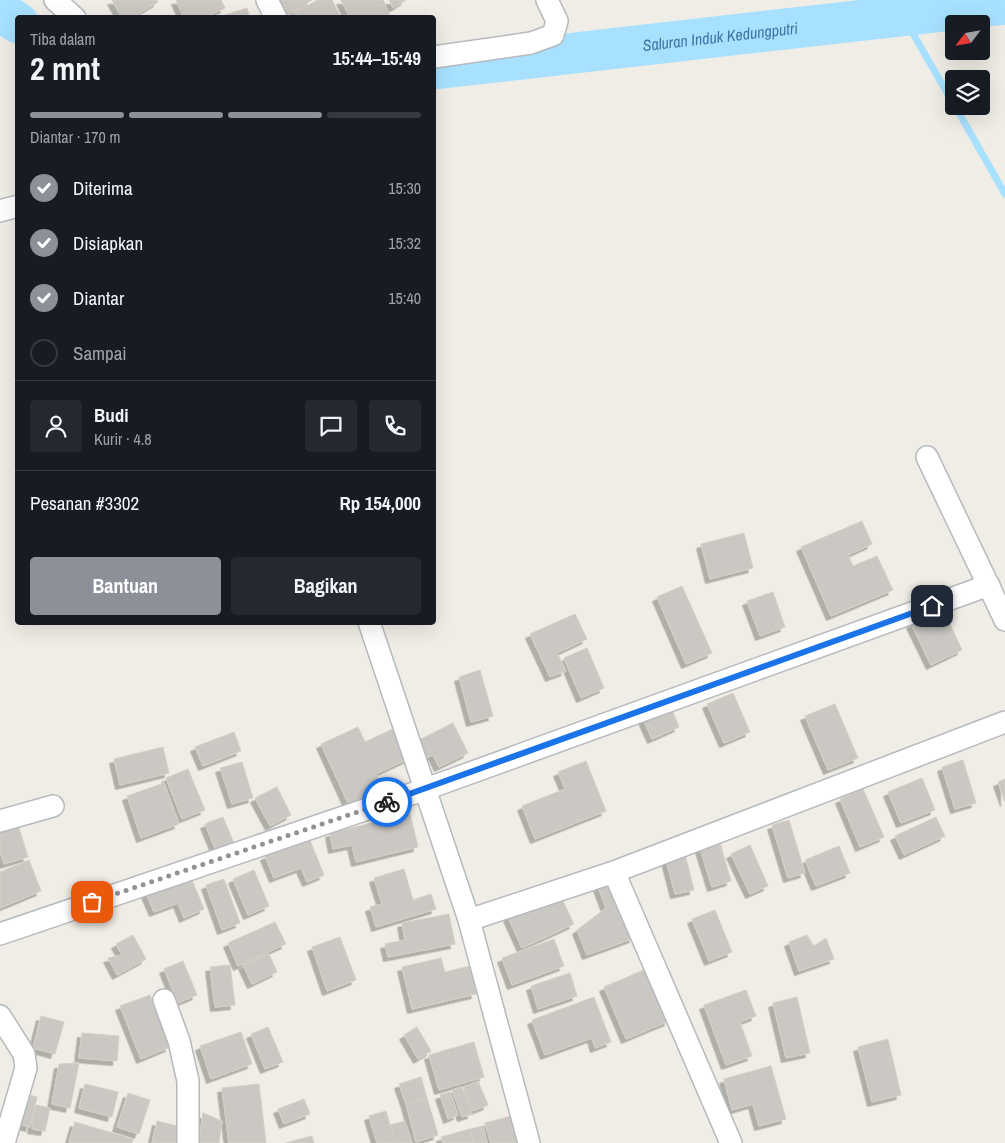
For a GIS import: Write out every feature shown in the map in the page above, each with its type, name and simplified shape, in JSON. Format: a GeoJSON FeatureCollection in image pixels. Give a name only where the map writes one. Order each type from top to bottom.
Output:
{"type":"FeatureCollection","features":[{"type":"Feature","properties":{"kind":"street"},"geometry":{"type":"LineString","coordinates":[[54,0],[72,15]]}},
{"type":"Feature","properties":{"kind":"street"},"geometry":{"type":"LineString","coordinates":[[267,0],[274,15]]}},
{"type":"Feature","properties":{"kind":"street"},"geometry":{"type":"LineString","coordinates":[[436,57],[531,43],[553,35],[557,22],[547,0]]}},
{"type":"Feature","properties":{"kind":"street"},"geometry":{"type":"LineString","coordinates":[[0,211],[15,207]]}},
{"type":"Feature","properties":{"kind":"street"},"geometry":{"type":"LineString","coordinates":[[927,457],[1005,620]]}},
{"type":"Feature","properties":{"kind":"street"},"geometry":{"type":"LineString","coordinates":[[0,934],[426,789],[988,585]]}},
{"type":"Feature","properties":{"kind":"street"},"geometry":{"type":"LineString","coordinates":[[370,625],[469,920],[529,1143]]}},
{"type":"Feature","properties":{"kind":"street"},"geometry":{"type":"LineString","coordinates":[[469,920],[614,872],[1005,722]]}},
{"type":"Feature","properties":{"kind":"street"},"geometry":{"type":"LineString","coordinates":[[0,821],[52,806]]}},
{"type":"Feature","properties":{"kind":"street"},"geometry":{"type":"LineString","coordinates":[[614,872],[730,1143]]}},
{"type":"Feature","properties":{"kind":"street"},"geometry":{"type":"LineString","coordinates":[[164,1000],[180,1041],[188,1081],[190,1137],[188,1143]]}},
{"type":"Feature","properties":{"kind":"street"},"geometry":{"type":"LineString","coordinates":[[0,1016],[24,1054],[26,1068],[4,1143]]}},
{"type":"Feature","properties":{"kind":"building"},"geometry":{"type":"Polygon","coordinates":[[[112,0],[157,0],[158,2],[136,15],[120,15],[112,0]]]}},
{"type":"Feature","properties":{"kind":"building"},"geometry":{"type":"Polygon","coordinates":[[[176,0],[221,0],[225,8],[210,15],[183,15],[176,0]]]}},
{"type":"Feature","properties":{"kind":"building"},"geometry":{"type":"Polygon","coordinates":[[[275,0],[312,0],[288,15],[284,15],[275,0]]]}},
{"type":"Feature","properties":{"kind":"building"},"geometry":{"type":"Polygon","coordinates":[[[318,0],[332,0],[340,15],[296,15],[295,12],[318,0]]]}},
{"type":"Feature","properties":{"kind":"building"},"geometry":{"type":"Polygon","coordinates":[[[341,0],[383,0],[390,15],[348,15],[341,0]]]}},
{"type":"Feature","properties":{"kind":"building"},"geometry":{"type":"Polygon","coordinates":[[[389,0],[406,0],[393,8],[389,0]]]}},
{"type":"Feature","properties":{"kind":"building"},"geometry":{"type":"Polygon","coordinates":[[[247,8],[249,15],[225,15],[247,8]]]}},
{"type":"Feature","properties":{"kind":"building"},"geometry":{"type":"Polygon","coordinates":[[[862,521],[872,544],[848,555],[853,566],[877,556],[893,590],[831,616],[801,547],[862,521]]]}},
{"type":"Feature","properties":{"kind":"building"},"geometry":{"type":"Polygon","coordinates":[[[744,533],[753,568],[710,579],[701,544],[744,533]]]}},
{"type":"Feature","properties":{"kind":"building"},"geometry":{"type":"Polygon","coordinates":[[[682,586],[712,653],[686,664],[657,597],[682,586]]]}},
{"type":"Feature","properties":{"kind":"building"},"geometry":{"type":"Polygon","coordinates":[[[773,592],[785,627],[760,636],[747,601],[773,592]]]}},
{"type":"Feature","properties":{"kind":"building"},"geometry":{"type":"Polygon","coordinates":[[[943,609],[962,650],[931,665],[911,624],[943,609]]]}},
{"type":"Feature","properties":{"kind":"building"},"geometry":{"type":"Polygon","coordinates":[[[575,614],[587,639],[557,653],[566,671],[550,677],[530,634],[575,614]]]}},
{"type":"Feature","properties":{"kind":"building"},"geometry":{"type":"Polygon","coordinates":[[[587,648],[604,688],[581,698],[564,658],[587,648]]]}},
{"type":"Feature","properties":{"kind":"building"},"geometry":{"type":"Polygon","coordinates":[[[480,670],[493,716],[471,722],[459,677],[480,670]]]}},
{"type":"Feature","properties":{"kind":"building"},"geometry":{"type":"Polygon","coordinates":[[[733,693],[750,732],[724,743],[707,704],[733,693]]]}},
{"type":"Feature","properties":{"kind":"building"},"geometry":{"type":"Polygon","coordinates":[[[835,704],[858,758],[828,770],[805,716],[835,704]]]}},
{"type":"Feature","properties":{"kind":"building"},"geometry":{"type":"Polygon","coordinates":[[[671,707],[679,727],[652,739],[643,719],[671,707]]]}},
{"type":"Feature","properties":{"kind":"building"},"geometry":{"type":"Polygon","coordinates":[[[453,723],[468,753],[439,767],[433,755],[426,758],[417,741],[453,723]]]}},
{"type":"Feature","properties":{"kind":"building"},"geometry":{"type":"Polygon","coordinates":[[[358,727],[365,742],[395,728],[408,759],[376,774],[385,795],[351,810],[321,744],[358,727]]]}},
{"type":"Feature","properties":{"kind":"building"},"geometry":{"type":"Polygon","coordinates":[[[234,732],[241,751],[203,766],[195,747],[234,732]]]}},
{"type":"Feature","properties":{"kind":"building"},"geometry":{"type":"Polygon","coordinates":[[[163,747],[169,773],[120,785],[114,759],[163,747]]]}},
{"type":"Feature","properties":{"kind":"building"},"geometry":{"type":"Polygon","coordinates":[[[963,760],[976,803],[955,809],[942,767],[963,760]]]}},
{"type":"Feature","properties":{"kind":"building"},"geometry":{"type":"Polygon","coordinates":[[[586,761],[606,811],[535,839],[522,806],[565,789],[558,772],[586,761]]]}},
{"type":"Feature","properties":{"kind":"building"},"geometry":{"type":"Polygon","coordinates":[[[242,762],[253,798],[232,804],[220,768],[242,762]]]}},
{"type":"Feature","properties":{"kind":"building"},"geometry":{"type":"Polygon","coordinates":[[[188,769],[205,810],[182,819],[166,778],[188,769]]]}},
{"type":"Feature","properties":{"kind":"building"},"geometry":{"type":"Polygon","coordinates":[[[922,778],[935,810],[901,823],[888,792],[922,778]]]}},
{"type":"Feature","properties":{"kind":"building"},"geometry":{"type":"Polygon","coordinates":[[[1005,779],[1005,802],[998,782],[1005,779]]]}},
{"type":"Feature","properties":{"kind":"building"},"geometry":{"type":"Polygon","coordinates":[[[164,783],[179,824],[141,838],[127,796],[164,783]]]}},
{"type":"Feature","properties":{"kind":"building"},"geometry":{"type":"Polygon","coordinates":[[[277,787],[291,815],[270,826],[255,798],[277,787]]]}},
{"type":"Feature","properties":{"kind":"building"},"geometry":{"type":"Polygon","coordinates":[[[863,789],[884,837],[860,847],[840,799],[863,789]]]}},
{"type":"Feature","properties":{"kind":"building"},"geometry":{"type":"Polygon","coordinates":[[[410,814],[418,847],[356,862],[352,845],[333,849],[330,833],[410,814]]]}},
{"type":"Feature","properties":{"kind":"building"},"geometry":{"type":"Polygon","coordinates":[[[223,817],[235,846],[217,853],[205,824],[223,817]]]}},
{"type":"Feature","properties":{"kind":"building"},"geometry":{"type":"Polygon","coordinates":[[[936,817],[945,836],[904,855],[895,836],[936,817]]]}},
{"type":"Feature","properties":{"kind":"building"},"geometry":{"type":"Polygon","coordinates":[[[789,820],[805,873],[788,878],[772,825],[789,820]]]}},
{"type":"Feature","properties":{"kind":"building"},"geometry":{"type":"Polygon","coordinates":[[[18,825],[28,857],[4,864],[0,852],[0,831],[18,825]]]}},
{"type":"Feature","properties":{"kind":"building"},"geometry":{"type":"Polygon","coordinates":[[[309,838],[324,875],[307,882],[301,868],[274,878],[265,856],[309,838]]]}},
{"type":"Feature","properties":{"kind":"building"},"geometry":{"type":"Polygon","coordinates":[[[720,843],[731,881],[712,887],[700,848],[720,843]]]}},
{"type":"Feature","properties":{"kind":"building"},"geometry":{"type":"Polygon","coordinates":[[[750,845],[768,886],[750,894],[731,854],[750,845]]]}},
{"type":"Feature","properties":{"kind":"building"},"geometry":{"type":"Polygon","coordinates":[[[839,846],[850,873],[816,886],[805,860],[839,846]]]}},
{"type":"Feature","properties":{"kind":"building"},"geometry":{"type":"Polygon","coordinates":[[[685,854],[694,890],[675,894],[666,859],[685,854]]]}},
{"type":"Feature","properties":{"kind":"building"},"geometry":{"type":"Polygon","coordinates":[[[29,860],[41,891],[0,908],[0,872],[29,860]]]}},
{"type":"Feature","properties":{"kind":"building"},"geometry":{"type":"Polygon","coordinates":[[[404,869],[413,900],[431,894],[436,909],[376,927],[370,907],[382,904],[374,878],[404,869]]]}},
{"type":"Feature","properties":{"kind":"building"},"geometry":{"type":"Polygon","coordinates":[[[254,870],[269,906],[248,915],[233,879],[254,870]]]}},
{"type":"Feature","properties":{"kind":"building"},"geometry":{"type":"Polygon","coordinates":[[[189,873],[204,909],[184,918],[178,903],[154,912],[145,891],[189,873]]]}},
{"type":"Feature","properties":{"kind":"building"},"geometry":{"type":"Polygon","coordinates":[[[224,879],[240,923],[222,930],[206,885],[224,879]]]}},
{"type":"Feature","properties":{"kind":"building"},"geometry":{"type":"Polygon","coordinates":[[[611,879],[634,938],[587,955],[577,930],[606,908],[597,884],[611,879]]]}},
{"type":"Feature","properties":{"kind":"building"},"geometry":{"type":"Polygon","coordinates":[[[559,893],[574,924],[522,948],[508,917],[559,893]]]}},
{"type":"Feature","properties":{"kind":"building"},"geometry":{"type":"Polygon","coordinates":[[[715,910],[732,952],[709,961],[692,919],[715,910]]]}},
{"type":"Feature","properties":{"kind":"building"},"geometry":{"type":"Polygon","coordinates":[[[449,914],[455,944],[388,957],[385,944],[405,940],[402,923],[449,914]]]}},
{"type":"Feature","properties":{"kind":"building"},"geometry":{"type":"Polygon","coordinates":[[[275,922],[286,944],[238,966],[228,943],[275,922]]]}},
{"type":"Feature","properties":{"kind":"building"},"geometry":{"type":"Polygon","coordinates":[[[133,935],[146,959],[117,975],[108,958],[122,955],[116,944],[133,935]]]}},
{"type":"Feature","properties":{"kind":"building"},"geometry":{"type":"Polygon","coordinates":[[[807,935],[814,946],[826,938],[834,959],[799,971],[789,942],[807,935]]]}},
{"type":"Feature","properties":{"kind":"building"},"geometry":{"type":"Polygon","coordinates":[[[340,937],[356,980],[327,991],[312,947],[340,937]]]}},
{"type":"Feature","properties":{"kind":"building"},"geometry":{"type":"Polygon","coordinates":[[[554,939],[564,966],[512,985],[502,958],[554,939]]]}},
{"type":"Feature","properties":{"kind":"building"},"geometry":{"type":"Polygon","coordinates":[[[269,954],[277,972],[252,984],[243,965],[269,954]]]}},
{"type":"Feature","properties":{"kind":"building"},"geometry":{"type":"Polygon","coordinates":[[[441,958],[445,972],[470,966],[476,994],[412,1009],[402,967],[441,958]]]}},
{"type":"Feature","properties":{"kind":"building"},"geometry":{"type":"Polygon","coordinates":[[[183,961],[197,995],[178,1003],[164,969],[183,961]]]}},
{"type":"Feature","properties":{"kind":"building"},"geometry":{"type":"Polygon","coordinates":[[[230,965],[235,1005],[215,1007],[210,967],[230,965]]]}},
{"type":"Feature","properties":{"kind":"building"},"geometry":{"type":"Polygon","coordinates":[[[646,969],[669,1021],[626,1039],[604,987],[646,969]]]}},
{"type":"Feature","properties":{"kind":"building"},"geometry":{"type":"Polygon","coordinates":[[[570,973],[577,996],[538,1009],[531,986],[570,973]]]}},
{"type":"Feature","properties":{"kind":"building"},"geometry":{"type":"Polygon","coordinates":[[[746,990],[756,1016],[740,1022],[752,1056],[726,1065],[704,1005],[746,990]]]}},
{"type":"Feature","properties":{"kind":"building"},"geometry":{"type":"Polygon","coordinates":[[[150,995],[170,1047],[141,1059],[120,1006],[150,995]]]}},
{"type":"Feature","properties":{"kind":"building"},"geometry":{"type":"Polygon","coordinates":[[[594,997],[611,1042],[595,1048],[592,1038],[545,1055],[532,1020],[594,997]]]}},
{"type":"Feature","properties":{"kind":"building"},"geometry":{"type":"Polygon","coordinates":[[[797,997],[810,1053],[786,1058],[773,1003],[797,997]]]}},
{"type":"Feature","properties":{"kind":"building"},"geometry":{"type":"Polygon","coordinates":[[[41,1016],[64,1022],[55,1054],[33,1048],[41,1016]]]}},
{"type":"Feature","properties":{"kind":"building"},"geometry":{"type":"Polygon","coordinates":[[[268,1027],[283,1062],[265,1069],[251,1034],[268,1027]]]}},
{"type":"Feature","properties":{"kind":"building"},"geometry":{"type":"Polygon","coordinates":[[[417,1027],[431,1051],[418,1059],[404,1035],[417,1027]]]}},
{"type":"Feature","properties":{"kind":"building"},"geometry":{"type":"Polygon","coordinates":[[[241,1032],[252,1064],[211,1079],[200,1046],[241,1032]]]}},
{"type":"Feature","properties":{"kind":"building"},"geometry":{"type":"Polygon","coordinates":[[[82,1033],[119,1036],[117,1061],[79,1058],[82,1033]]]}},
{"type":"Feature","properties":{"kind":"building"},"geometry":{"type":"Polygon","coordinates":[[[888,1039],[901,1095],[872,1102],[858,1047],[888,1039]]]}},
{"type":"Feature","properties":{"kind":"building"},"geometry":{"type":"Polygon","coordinates":[[[474,1042],[484,1077],[439,1090],[429,1055],[474,1042]]]}},
{"type":"Feature","properties":{"kind":"building"},"geometry":{"type":"Polygon","coordinates":[[[79,1063],[70,1108],[52,1104],[59,1064],[79,1063]]]}},
{"type":"Feature","properties":{"kind":"building"},"geometry":{"type":"Polygon","coordinates":[[[771,1066],[786,1119],[759,1126],[753,1104],[732,1110],[724,1079],[771,1066]]]}},
{"type":"Feature","properties":{"kind":"building"},"geometry":{"type":"Polygon","coordinates":[[[421,1077],[427,1098],[406,1104],[399,1084],[421,1077]]]}},
{"type":"Feature","properties":{"kind":"building"},"geometry":{"type":"Polygon","coordinates":[[[478,1081],[488,1105],[473,1111],[464,1087],[478,1081]]]}},
{"type":"Feature","properties":{"kind":"building"},"geometry":{"type":"Polygon","coordinates":[[[85,1084],[118,1092],[112,1117],[79,1108],[85,1084]]]}},
{"type":"Feature","properties":{"kind":"building"},"geometry":{"type":"Polygon","coordinates":[[[259,1084],[266,1143],[229,1143],[222,1088],[259,1084]]]}},
{"type":"Feature","properties":{"kind":"building"},"geometry":{"type":"Polygon","coordinates":[[[462,1087],[472,1114],[462,1117],[452,1090],[462,1087]]]}},
{"type":"Feature","properties":{"kind":"building"},"geometry":{"type":"Polygon","coordinates":[[[450,1092],[458,1115],[448,1119],[440,1095],[450,1092]]]}},
{"type":"Feature","properties":{"kind":"building"},"geometry":{"type":"Polygon","coordinates":[[[22,1093],[37,1097],[30,1127],[15,1123],[22,1093]]]}},
{"type":"Feature","properties":{"kind":"building"},"geometry":{"type":"Polygon","coordinates":[[[128,1093],[150,1100],[139,1134],[117,1127],[128,1093]]]}},
{"type":"Feature","properties":{"kind":"building"},"geometry":{"type":"Polygon","coordinates":[[[427,1098],[438,1135],[416,1142],[406,1104],[427,1098]]]}},
{"type":"Feature","properties":{"kind":"building"},"geometry":{"type":"Polygon","coordinates":[[[304,1099],[310,1114],[284,1124],[278,1109],[304,1099]]]}},
{"type":"Feature","properties":{"kind":"building"},"geometry":{"type":"Polygon","coordinates":[[[36,1105],[50,1108],[45,1131],[32,1129],[36,1105]]]}},
{"type":"Feature","properties":{"kind":"building"},"geometry":{"type":"Polygon","coordinates":[[[386,1111],[396,1143],[377,1143],[369,1116],[386,1111]]]}},
{"type":"Feature","properties":{"kind":"building"},"geometry":{"type":"Polygon","coordinates":[[[203,1113],[222,1121],[219,1143],[199,1143],[203,1113]]]}},
{"type":"Feature","properties":{"kind":"building"},"geometry":{"type":"Polygon","coordinates":[[[515,1115],[523,1143],[491,1143],[485,1123],[515,1115]]]}},
{"type":"Feature","properties":{"kind":"building"},"geometry":{"type":"Polygon","coordinates":[[[157,1121],[185,1128],[181,1143],[152,1143],[157,1121]]]}},
{"type":"Feature","properties":{"kind":"building"},"geometry":{"type":"Polygon","coordinates":[[[405,1121],[412,1143],[396,1143],[390,1125],[405,1121]]]}},
{"type":"Feature","properties":{"kind":"building"},"geometry":{"type":"Polygon","coordinates":[[[75,1122],[133,1139],[132,1143],[69,1142],[75,1122]]]}},
{"type":"Feature","properties":{"kind":"building"},"geometry":{"type":"Polygon","coordinates":[[[483,1126],[487,1143],[474,1143],[470,1129],[483,1126]]]}},
{"type":"Feature","properties":{"kind":"building"},"geometry":{"type":"Polygon","coordinates":[[[470,1129],[474,1143],[443,1143],[441,1137],[470,1129]]]}},
{"type":"Feature","properties":{"kind":"building"},"geometry":{"type":"Polygon","coordinates":[[[312,1136],[314,1143],[285,1143],[312,1136]]]}},
{"type":"Feature","properties":{"kind":"waterway","name":"Saluran Induk Kedungputri"},"geometry":{"type":"LineString","coordinates":[[436,69],[1005,4]]}},
{"type":"Feature","properties":{"kind":"waterway","name":"Saluran Induk Kedungputri"},"geometry":{"type":"LineString","coordinates":[[0,11],[15,21]]}},
{"type":"Feature","properties":{"kind":"waterway"},"geometry":{"type":"LineString","coordinates":[[903,16],[945,89]]}},
{"type":"Feature","properties":{"kind":"waterway"},"geometry":{"type":"LineString","coordinates":[[960,115],[1005,194]]}},
{"type":"Feature","properties":{"kind":"way so far"},"geometry":{"type":"LineString","coordinates":[[92,902],[387,802]]}},
{"type":"Feature","properties":{"kind":"route"},"geometry":{"type":"LineString","coordinates":[[387,802],[932,606]]}}]}
